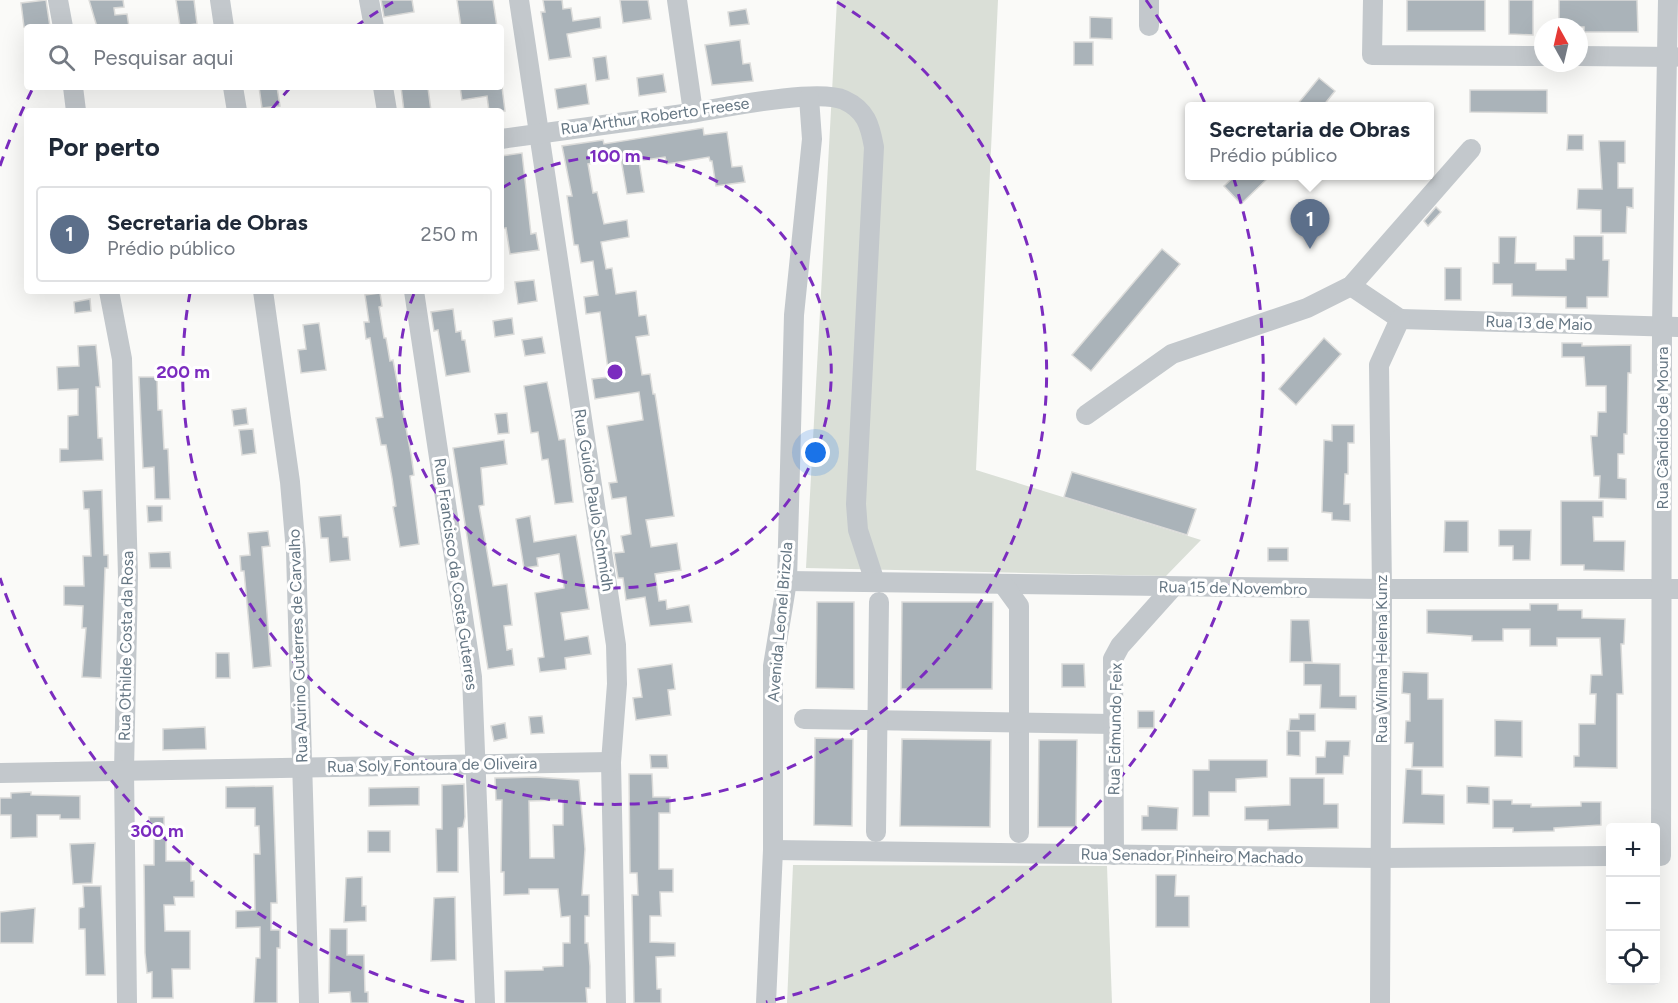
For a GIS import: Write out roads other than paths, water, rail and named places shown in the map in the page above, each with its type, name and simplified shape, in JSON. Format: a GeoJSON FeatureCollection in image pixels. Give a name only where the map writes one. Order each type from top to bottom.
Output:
{"type":"FeatureCollection","features":[{"type":"Feature","properties":{"kind":"street"},"geometry":{"type":"LineString","coordinates":[[58,0],[62,24]]}},
{"type":"Feature","properties":{"kind":"street"},"geometry":{"type":"LineString","coordinates":[[220,0],[224,24]]}},
{"type":"Feature","properties":{"kind":"street"},"geometry":{"type":"LineString","coordinates":[[369,0],[373,24]]}},
{"type":"Feature","properties":{"kind":"street","name":"Rua Guido Paulo Schmidh"},"geometry":{"type":"LineString","coordinates":[[519,0],[616,645],[617,684],[611,762],[616,1003]]}},
{"type":"Feature","properties":{"kind":"street"},"geometry":{"type":"LineString","coordinates":[[677,0],[693,112]]}},
{"type":"Feature","properties":{"kind":"street"},"geometry":{"type":"LineString","coordinates":[[1149,0],[1149,26]]}},
{"type":"Feature","properties":{"kind":"street"},"geometry":{"type":"LineString","coordinates":[[1372,0],[1372,55],[1534,56]]}},
{"type":"Feature","properties":{"kind":"street","name":"Rua Cândido de Moura"},"geometry":{"type":"LineString","coordinates":[[1665,856],[1670,588],[1671,57],[1668,0]]}},
{"type":"Feature","properties":{"kind":"street"},"geometry":{"type":"LineString","coordinates":[[1588,56],[1671,57]]}},
{"type":"Feature","properties":{"kind":"street"},"geometry":{"type":"LineString","coordinates":[[73,90],[76,108]]}},
{"type":"Feature","properties":{"kind":"street"},"geometry":{"type":"LineString","coordinates":[[234,90],[236,108]]}},
{"type":"Feature","properties":{"kind":"street"},"geometry":{"type":"LineString","coordinates":[[384,90],[386,108]]}},
{"type":"Feature","properties":{"kind":"street","name":"Rua Arthur Roberto Freese"},"geometry":{"type":"LineString","coordinates":[[504,139],[761,101],[809,98],[842,99],[860,111],[870,122],[874,147],[856,504],[858,530],[875,582]]}},
{"type":"Feature","properties":{"kind":"street","name":"Avenida Leonel Brizola"},"geometry":{"type":"LineString","coordinates":[[766,1003],[773,850],[773,666],[787,581],[794,315],[812,139],[809,98]]}},
{"type":"Feature","properties":{"kind":"street"},"geometry":{"type":"LineString","coordinates":[[1086,415],[1172,354],[1307,308],[1351,286],[1471,149]]}},
{"type":"Feature","properties":{"kind":"street"},"geometry":{"type":"LineString","coordinates":[[1351,286],[1400,319]]}},
{"type":"Feature","properties":{"kind":"street","name":"Rua Othilde Costa da Rosa"},"geometry":{"type":"LineString","coordinates":[[110,294],[122,359],[128,576],[123,771],[127,1003]]}},
{"type":"Feature","properties":{"kind":"street","name":"Rua Aurino Guterres de Carvalho"},"geometry":{"type":"LineString","coordinates":[[263,294],[290,482],[296,552],[309,1003]]}},
{"type":"Feature","properties":{"kind":"street","name":"Rua Francisco da Costa Guterres"},"geometry":{"type":"LineString","coordinates":[[414,294],[472,676],[485,1003]]}},
{"type":"Feature","properties":{"kind":"street","name":"Rua 13 de Maio"},"geometry":{"type":"LineString","coordinates":[[1400,319],[1670,326]]}},
{"type":"Feature","properties":{"kind":"street","name":"Rua Wilma Helena Kunz"},"geometry":{"type":"LineString","coordinates":[[1380,1003],[1382,589],[1379,365],[1400,319]]}},
{"type":"Feature","properties":{"kind":"street","name":"Rua 15 de Novembro"},"geometry":{"type":"LineString","coordinates":[[787,581],[1382,589],[1670,588]]}},
{"type":"Feature","properties":{"kind":"street"},"geometry":{"type":"LineString","coordinates":[[1003,584],[1019,606],[1018,833]]}},
{"type":"Feature","properties":{"kind":"street","name":"Rua Edmundo Feix"},"geometry":{"type":"LineString","coordinates":[[1114,855],[1113,659],[1120,646],[1173,587]]}},
{"type":"Feature","properties":{"kind":"street"},"geometry":{"type":"LineString","coordinates":[[876,832],[879,602]]}},
{"type":"Feature","properties":{"kind":"street"},"geometry":{"type":"LineString","coordinates":[[804,719],[1113,723]]}},
{"type":"Feature","properties":{"kind":"street","name":"Rua Soly Fontoura de Oliveira"},"geometry":{"type":"LineString","coordinates":[[0,772],[611,762]]}},
{"type":"Feature","properties":{"kind":"street","name":"Rua Senador Pinheiro Machado"},"geometry":{"type":"LineString","coordinates":[[773,850],[1380,858],[1606,856]]}},
{"type":"Feature","properties":{"kind":"place","name":"Secretaria de Obras"},"geometry":{"type":"Point","coordinates":[1310,249]}}]}
